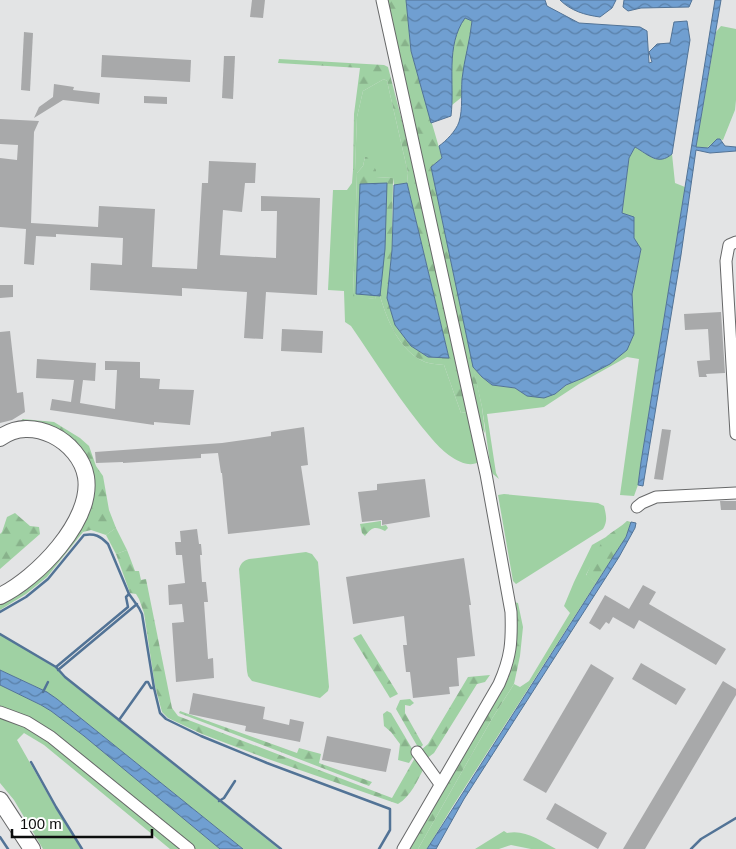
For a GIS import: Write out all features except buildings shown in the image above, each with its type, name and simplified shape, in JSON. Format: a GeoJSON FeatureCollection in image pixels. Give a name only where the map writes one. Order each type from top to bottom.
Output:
{"type":"FeatureCollection","features":[{"type":"Feature","properties":{"kind":"highway"},"geometry":{"type":"LineString","coordinates":[[0,438],[20,429],[44,431],[55,436],[74,452],[83,466],[86,479],[84,498],[71,530],[40,569],[20,585],[0,596]]}},
{"type":"Feature","properties":{"kind":"highway"},"geometry":{"type":"LineString","coordinates":[[0,800],[32,849]]}},
{"type":"Feature","properties":{"kind":"highway"},"geometry":{"type":"LineString","coordinates":[[0,817],[20,849]]}},
{"type":"Feature","properties":{"kind":"street"},"geometry":{"type":"LineString","coordinates":[[382,0],[486,474],[511,612],[511,649],[508,665],[499,684],[403,849]]}},
{"type":"Feature","properties":{"kind":"street"},"geometry":{"type":"LineString","coordinates":[[736,242],[729,245],[726,261],[736,434]]}},
{"type":"Feature","properties":{"kind":"street"},"geometry":{"type":"LineString","coordinates":[[638,508],[642,503],[656,498],[736,493]]}},
{"type":"Feature","properties":{"kind":"street"},"geometry":{"type":"LineString","coordinates":[[0,712],[27,722],[51,737],[189,849]]}},
{"type":"Feature","properties":{"kind":"street"},"geometry":{"type":"LineString","coordinates":[[417,752],[440,784]]}},
{"type":"Feature","properties":{"kind":"green space"},"geometry":{"type":"Polygon","coordinates":[[[387,0],[406,0],[411,51],[442,158],[431,167],[482,407],[485,433],[480,425],[387,0]]]}},
{"type":"Feature","properties":{"kind":"green space"},"geometry":{"type":"Polygon","coordinates":[[[465,17],[472,21],[462,97],[452,105],[451,71],[453,48],[465,17]]]}},
{"type":"Feature","properties":{"kind":"green space"},"geometry":{"type":"Polygon","coordinates":[[[721,26],[736,29],[735,110],[723,140],[717,139],[707,148],[696,147],[716,32],[721,26]]]}},
{"type":"Feature","properties":{"kind":"green space"},"geometry":{"type":"Polygon","coordinates":[[[279,59],[384,65],[388,67],[416,175],[467,412],[461,413],[444,365],[425,362],[408,351],[402,343],[386,315],[380,296],[376,296],[375,299],[353,297],[357,173],[363,166],[365,157],[368,157],[376,170],[376,177],[393,178],[392,250],[387,298],[411,346],[428,357],[449,358],[407,183],[408,173],[387,81],[384,79],[363,91],[357,117],[355,170],[353,170],[354,114],[360,68],[278,63],[279,59]]]}},
{"type":"Feature","properties":{"kind":"green space"},"geometry":{"type":"Polygon","coordinates":[[[384,79],[387,81],[408,173],[407,183],[394,185],[393,178],[376,177],[365,157],[363,166],[357,173],[353,296],[375,299],[376,295],[380,296],[391,325],[408,351],[425,362],[444,365],[461,413],[467,412],[478,458],[477,463],[471,464],[459,461],[446,453],[432,439],[400,398],[351,326],[345,322],[344,291],[328,290],[333,190],[347,190],[352,183],[353,170],[355,170],[357,117],[363,91],[384,79]]]}},
{"type":"Feature","properties":{"kind":"green space"},"geometry":{"type":"Polygon","coordinates":[[[635,147],[649,156],[658,159],[672,154],[675,183],[685,187],[638,485],[634,496],[620,495],[639,359],[627,357],[579,384],[544,407],[487,414],[496,473],[499,479],[491,470],[482,407],[473,367],[492,385],[515,388],[527,396],[555,394],[566,385],[610,364],[626,350],[634,334],[632,294],[641,250],[634,238],[634,217],[622,214],[629,158],[635,147]]]}},
{"type":"Feature","properties":{"kind":"green space"},"geometry":{"type":"Polygon","coordinates":[[[23,419],[54,422],[80,438],[89,446],[96,466],[103,476],[109,510],[116,528],[106,535],[91,530],[83,532],[76,528],[86,464],[19,422],[23,419]]]}},
{"type":"Feature","properties":{"kind":"green space"},"geometry":{"type":"Polygon","coordinates":[[[498,495],[598,503],[604,506],[606,523],[603,529],[516,584],[513,581],[498,495]]]}},
{"type":"Feature","properties":{"kind":"green space"},"geometry":{"type":"Polygon","coordinates":[[[15,513],[30,526],[39,527],[40,534],[0,569],[0,534],[7,517],[15,513]]]}},
{"type":"Feature","properties":{"kind":"green space"},"geometry":{"type":"Polygon","coordinates":[[[381,521],[381,526],[386,525],[388,528],[385,531],[376,528],[372,529],[365,536],[362,533],[360,524],[381,521]]]}},
{"type":"Feature","properties":{"kind":"green space"},"geometry":{"type":"Polygon","coordinates":[[[627,521],[631,522],[626,537],[596,583],[586,576],[598,549],[607,536],[627,521]]]}},
{"type":"Feature","properties":{"kind":"green space"},"geometry":{"type":"Polygon","coordinates":[[[76,528],[83,532],[47,577],[26,594],[0,610],[0,601],[76,528]]]}},
{"type":"Feature","properties":{"kind":"green space"},"geometry":{"type":"Polygon","coordinates":[[[116,528],[127,550],[116,554],[106,535],[116,528]]]}},
{"type":"Feature","properties":{"kind":"green space"},"geometry":{"type":"Polygon","coordinates":[[[606,537],[586,575],[596,583],[427,849],[418,849],[493,717],[514,684],[520,687],[529,681],[570,613],[564,606],[574,582],[592,545],[606,537]]]}},
{"type":"Feature","properties":{"kind":"green space"},"geometry":{"type":"Polygon","coordinates":[[[127,550],[135,571],[139,571],[141,580],[146,579],[172,708],[178,716],[392,798],[416,756],[424,768],[407,797],[398,804],[268,759],[202,734],[168,718],[162,712],[155,686],[144,613],[136,594],[130,593],[116,554],[127,550]]]}},
{"type":"Feature","properties":{"kind":"green space"},"geometry":{"type":"Polygon","coordinates":[[[306,552],[312,554],[318,562],[329,687],[328,691],[320,698],[252,681],[247,671],[239,569],[244,561],[249,559],[306,552]]]}},
{"type":"Feature","properties":{"kind":"green space"},"geometry":{"type":"Polygon","coordinates":[[[514,602],[518,603],[523,627],[520,656],[514,684],[493,717],[418,849],[408,849],[507,681],[513,662],[516,642],[514,602]]]}},
{"type":"Feature","properties":{"kind":"green space"},"geometry":{"type":"Polygon","coordinates":[[[0,634],[56,668],[64,677],[279,849],[243,849],[57,699],[47,692],[0,670],[0,634]]]}},
{"type":"Feature","properties":{"kind":"green space"},"geometry":{"type":"Polygon","coordinates":[[[361,634],[398,694],[390,698],[353,638],[361,634]]]}},
{"type":"Feature","properties":{"kind":"green space"},"geometry":{"type":"Polygon","coordinates":[[[490,675],[485,682],[477,684],[434,753],[426,759],[420,751],[428,744],[468,677],[490,675]]]}},
{"type":"Feature","properties":{"kind":"green space"},"geometry":{"type":"Polygon","coordinates":[[[0,685],[51,711],[84,736],[220,849],[195,849],[58,737],[30,720],[0,707],[0,685]]]}},
{"type":"Feature","properties":{"kind":"green space"},"geometry":{"type":"Polygon","coordinates":[[[410,699],[414,703],[410,706],[405,705],[405,713],[423,745],[419,749],[396,709],[400,700],[410,699]]]}},
{"type":"Feature","properties":{"kind":"green space"},"geometry":{"type":"Polygon","coordinates":[[[180,711],[297,753],[299,748],[321,754],[319,763],[372,782],[369,786],[179,713],[180,711]]]}},
{"type":"Feature","properties":{"kind":"green space"},"geometry":{"type":"Polygon","coordinates":[[[387,711],[391,713],[415,754],[409,763],[398,760],[400,744],[384,726],[383,714],[387,711]]]}},
{"type":"Feature","properties":{"kind":"green space"},"geometry":{"type":"Polygon","coordinates":[[[0,717],[42,735],[181,849],[170,849],[44,745],[24,733],[17,740],[81,849],[43,849],[14,800],[0,783],[0,717]]]}},
{"type":"Feature","properties":{"kind":"green space"},"geometry":{"type":"Polygon","coordinates":[[[504,831],[507,833],[526,834],[556,849],[531,849],[511,845],[499,849],[475,849],[504,831]]]}},
{"type":"Feature","properties":{"kind":"water"},"geometry":{"type":"Polygon","coordinates":[[[406,0],[545,0],[547,6],[579,23],[640,27],[647,31],[649,63],[652,62],[649,52],[657,44],[670,43],[674,22],[687,21],[690,40],[672,154],[658,159],[649,156],[635,147],[629,158],[622,213],[634,217],[634,238],[641,249],[632,294],[634,334],[627,350],[610,364],[544,398],[527,396],[515,388],[492,385],[473,367],[431,167],[442,158],[439,146],[456,129],[459,122],[462,79],[472,21],[465,18],[455,40],[452,65],[451,116],[431,123],[411,51],[406,0]]]}},
{"type":"Feature","properties":{"kind":"water"},"geometry":{"type":"Polygon","coordinates":[[[560,0],[616,0],[612,8],[600,17],[578,12],[560,0]]]}},
{"type":"Feature","properties":{"kind":"water"},"geometry":{"type":"Polygon","coordinates":[[[624,0],[692,0],[689,7],[641,8],[628,11],[623,7],[624,0]]]}},
{"type":"Feature","properties":{"kind":"water"},"geometry":{"type":"Polygon","coordinates":[[[715,0],[721,0],[696,147],[708,148],[717,139],[720,139],[725,146],[736,147],[736,151],[710,153],[696,150],[681,255],[643,486],[638,485],[641,462],[715,0]]]}},
{"type":"Feature","properties":{"kind":"water"},"geometry":{"type":"Polygon","coordinates":[[[387,183],[385,249],[380,296],[356,294],[360,184],[387,183]]]}},
{"type":"Feature","properties":{"kind":"water"},"geometry":{"type":"Polygon","coordinates":[[[407,183],[449,358],[428,357],[411,346],[395,325],[387,298],[392,250],[394,185],[407,183]]]}},
{"type":"Feature","properties":{"kind":"water"},"geometry":{"type":"Polygon","coordinates":[[[631,522],[636,523],[635,528],[619,557],[464,799],[436,849],[427,849],[626,537],[631,522]]]}},
{"type":"Feature","properties":{"kind":"water"},"geometry":{"type":"Polygon","coordinates":[[[0,670],[47,692],[57,699],[243,849],[220,849],[84,736],[51,711],[0,685],[0,670]]]}},
{"type":"Feature","properties":{"kind":"waterway"},"geometry":{"type":"LineString","coordinates":[[0,612],[26,597],[48,579],[84,535],[91,534],[100,537],[108,544],[129,594],[142,614],[160,713],[166,719],[201,736],[390,809],[390,830],[379,849]]}},
{"type":"Feature","properties":{"kind":"waterway"},"geometry":{"type":"LineString","coordinates":[[56,667],[128,607],[126,597],[129,594]]}},
{"type":"Feature","properties":{"kind":"waterway"},"geometry":{"type":"LineString","coordinates":[[58,670],[137,604]]}},
{"type":"Feature","properties":{"kind":"waterway"},"geometry":{"type":"LineString","coordinates":[[0,634],[56,667],[65,677],[281,849]]}},
{"type":"Feature","properties":{"kind":"waterway"},"geometry":{"type":"LineString","coordinates":[[43,692],[48,682]]}},
{"type":"Feature","properties":{"kind":"waterway"},"geometry":{"type":"LineString","coordinates":[[119,720],[146,682],[148,682],[151,688],[154,688]]}},
{"type":"Feature","properties":{"kind":"waterway"},"geometry":{"type":"LineString","coordinates":[[31,762],[82,849]]}},
{"type":"Feature","properties":{"kind":"waterway"},"geometry":{"type":"LineString","coordinates":[[219,801],[224,798],[235,781]]}},
{"type":"Feature","properties":{"kind":"waterway"},"geometry":{"type":"LineString","coordinates":[[691,849],[701,839],[736,818]]}},
{"type":"Feature","properties":{"kind":"waterway"},"geometry":{"type":"LineString","coordinates":[[0,837],[8,849]]}}]}
